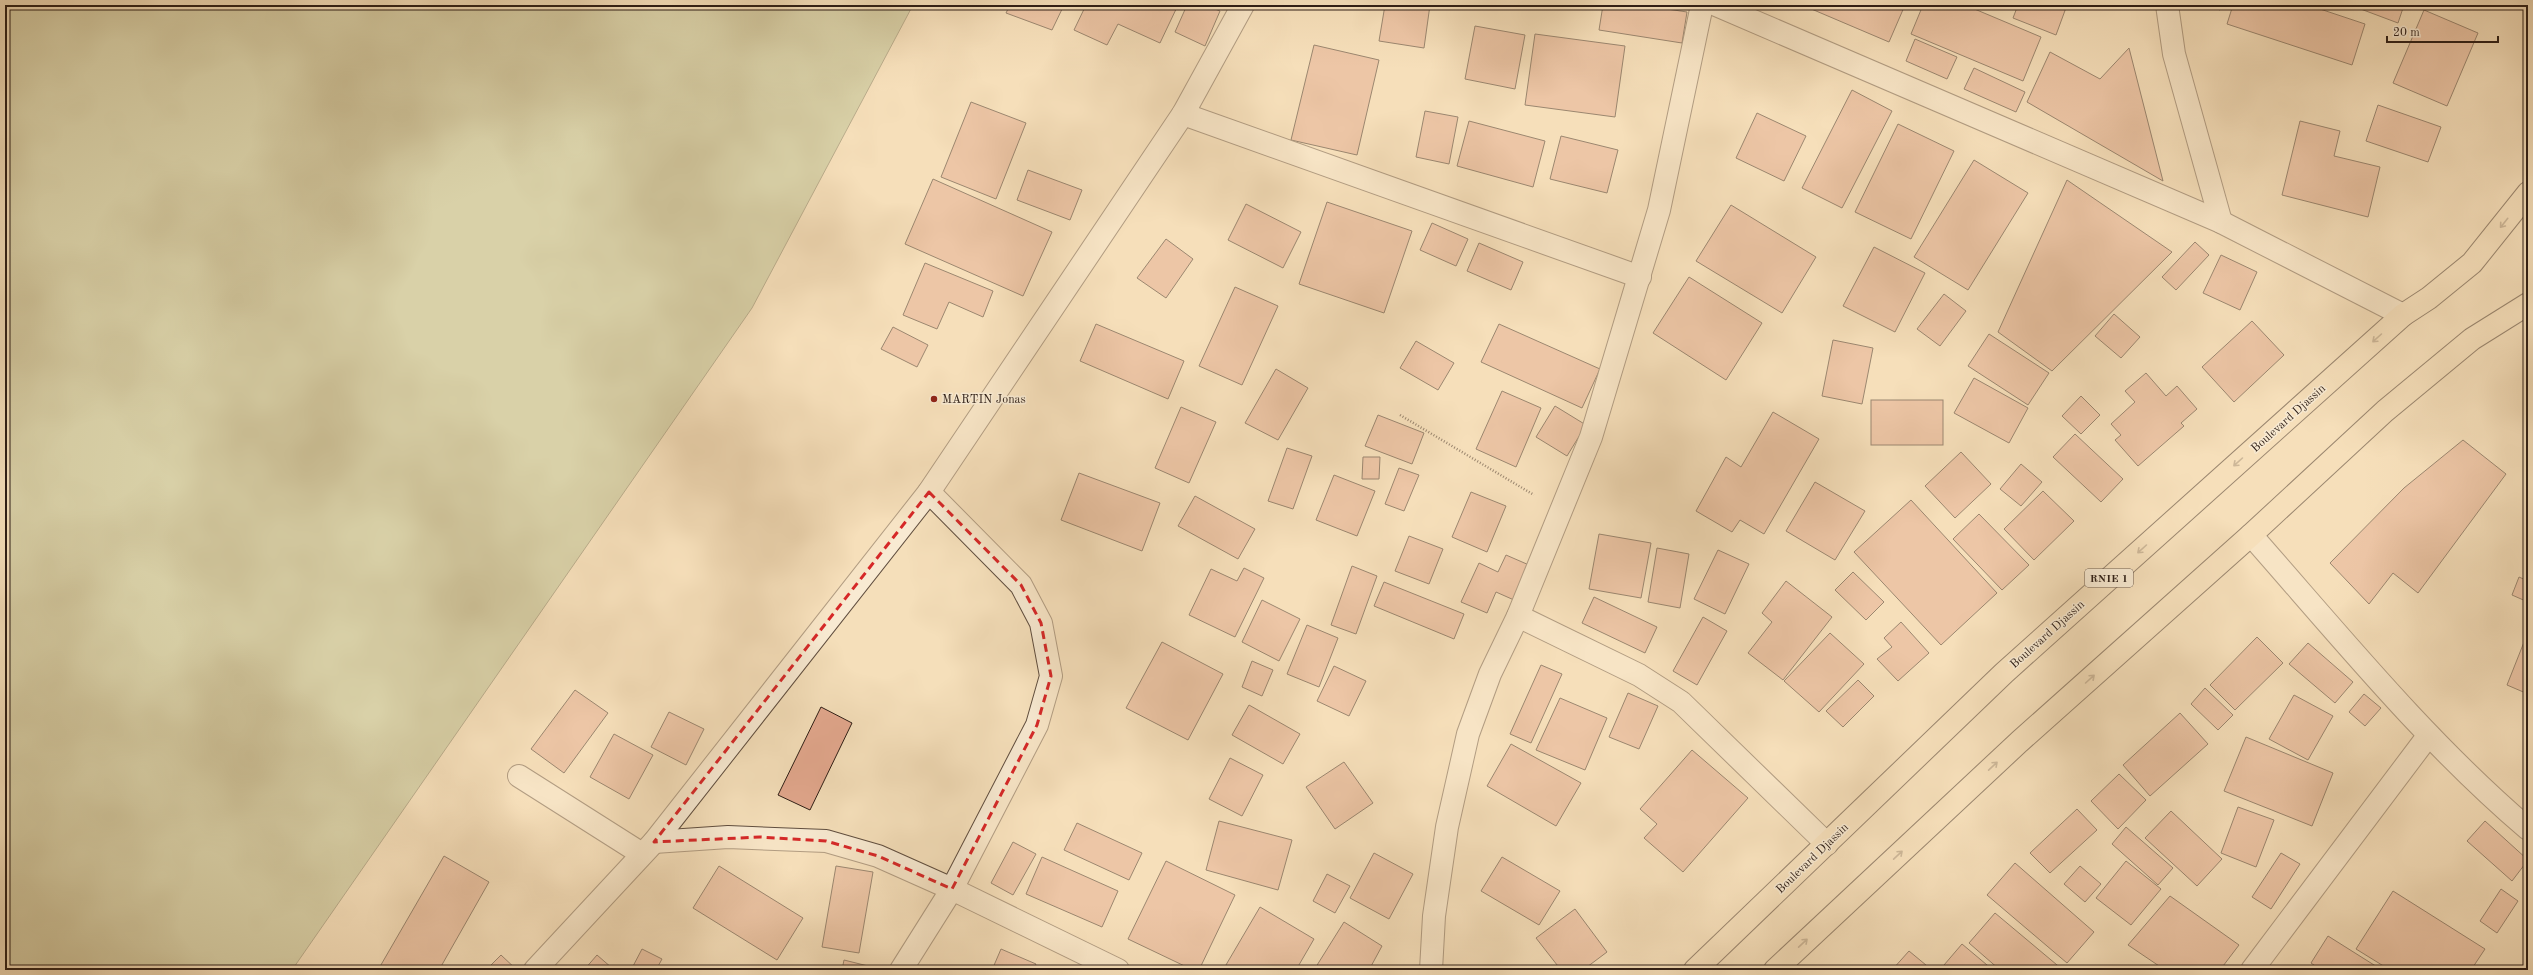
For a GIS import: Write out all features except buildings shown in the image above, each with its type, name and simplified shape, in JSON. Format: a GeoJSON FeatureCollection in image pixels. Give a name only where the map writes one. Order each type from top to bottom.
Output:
{"type":"FeatureCollection","features":[{"type":"Feature","properties":{"kind":"highway","name":"Boulevard Djassin"},"geometry":{"type":"LineString","coordinates":[[1695,970],[2004,673],[2403,315],[2429,298],[2472,263],[2528,193]]}},
{"type":"Feature","properties":{"kind":"highway"},"geometry":{"type":"LineString","coordinates":[[1775,970],[2019,742],[2251,535],[2385,411],[2472,339],[2528,304]]}},
{"type":"Feature","properties":{"kind":"street"},"geometry":{"type":"LineString","coordinates":[[535,970],[648,848],[929,492],[1183,114],[1242,5]]}},
{"type":"Feature","properties":{"kind":"street"},"geometry":{"type":"LineString","coordinates":[[1431,970],[1434,916],[1447,827],[1468,734],[1490,674],[1518,616],[1591,437],[1659,210],[1702,5]]}},
{"type":"Feature","properties":{"kind":"street"},"geometry":{"type":"LineString","coordinates":[[1716,5],[2221,222],[2403,315]]}},
{"type":"Feature","properties":{"kind":"street"},"geometry":{"type":"LineString","coordinates":[[2167,5],[2174,54],[2221,222]]}},
{"type":"Feature","properties":{"kind":"street"},"geometry":{"type":"LineString","coordinates":[[1183,114],[1640,277]]}},
{"type":"Feature","properties":{"kind":"street"},"geometry":{"type":"LineString","coordinates":[[901,970],[952,889],[1037,724],[1051,676],[1041,623],[1021,586],[929,492]]}},
{"type":"Feature","properties":{"kind":"street"},"geometry":{"type":"LineString","coordinates":[[2251,535],[2428,736],[2486,793],[2528,828]]}},
{"type":"Feature","properties":{"kind":"street"},"geometry":{"type":"LineString","coordinates":[[1518,616],[1639,675],[1681,702],[1827,844]]}},
{"type":"Feature","properties":{"kind":"street"},"geometry":{"type":"LineString","coordinates":[[2252,970],[2428,736]]}},
{"type":"Feature","properties":{"kind":"street"},"geometry":{"type":"LineString","coordinates":[[519,776],[648,848],[728,837],[826,841],[878,856],[952,889],[1118,970]]}},
{"type":"Feature","properties":{"kind":"path"},"geometry":{"type":"LineString","coordinates":[[1400,414],[1561,513]]}},
{"type":"Feature","properties":{"kind":"highlighted area"},"geometry":{"type":"Polygon","coordinates":[[[929,492],[1021,585],[1041,623],[1051,676],[1037,725],[952,889],[878,856],[826,841],[760,837],[654,842],[929,492]]]}},
{"type":"Feature","properties":{"kind":"green space"},"geometry":{"type":"Polygon","coordinates":[[[5,5],[913,5],[752,308],[292,970],[5,970],[5,5]]]}},
{"type":"Feature","properties":{"kind":"place","name":"MARTIN Jonas"},"geometry":{"type":"Point","coordinates":[934,399]}}]}
